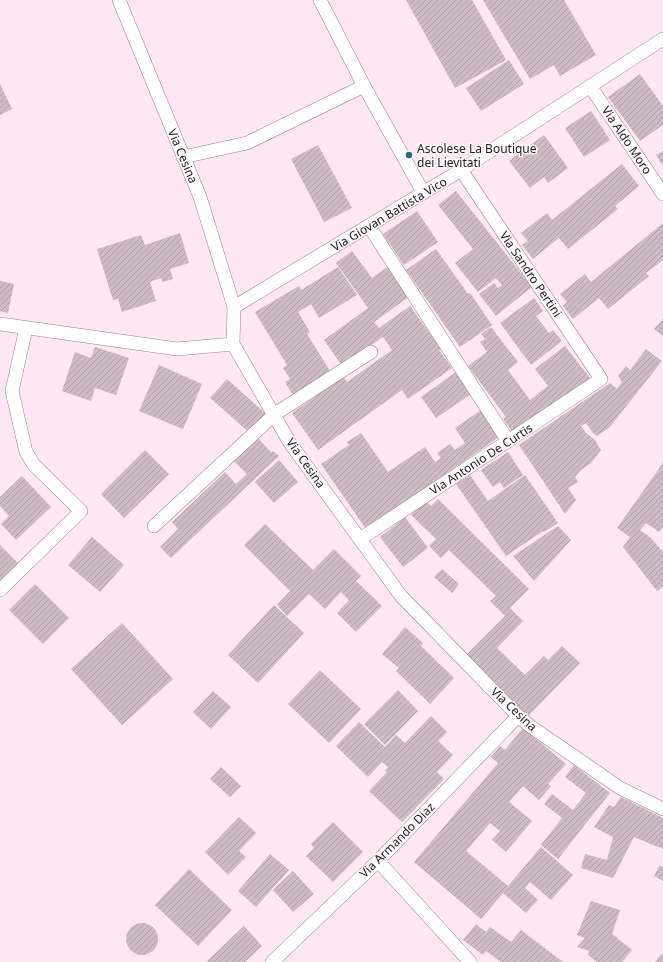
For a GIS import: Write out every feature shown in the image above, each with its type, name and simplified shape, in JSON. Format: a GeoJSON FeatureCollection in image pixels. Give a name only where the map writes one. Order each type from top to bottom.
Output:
{"type":"FeatureCollection","features":[{"type":"Feature","properties":{"kind":"street","name":"Via Cesina"},"geometry":{"type":"LineString","coordinates":[[119,0],[200,197],[234,307],[233,344],[275,414],[290,443],[401,596],[518,716],[530,726],[620,788],[663,809]]}},
{"type":"Feature","properties":{"kind":"street"},"geometry":{"type":"LineString","coordinates":[[320,0],[364,86],[423,192]]}},
{"type":"Feature","properties":{"kind":"street","name":"Via Giovan Battista Vico"},"geometry":{"type":"LineString","coordinates":[[234,307],[461,170],[663,39]]}},
{"type":"Feature","properties":{"kind":"street"},"geometry":{"type":"LineString","coordinates":[[183,157],[247,143],[364,86]]}},
{"type":"Feature","properties":{"kind":"street","name":"Via Aldo Moro"},"geometry":{"type":"LineString","coordinates":[[590,86],[663,194]]}},
{"type":"Feature","properties":{"kind":"street","name":"Via Sandro Pertini"},"geometry":{"type":"LineString","coordinates":[[461,170],[601,379]]}},
{"type":"Feature","properties":{"kind":"street"},"geometry":{"type":"LineString","coordinates":[[369,226],[508,441]]}},
{"type":"Feature","properties":{"kind":"street"},"geometry":{"type":"LineString","coordinates":[[0,324],[177,349],[233,344]]}},
{"type":"Feature","properties":{"kind":"street"},"geometry":{"type":"LineString","coordinates":[[0,590],[82,511],[34,465],[26,452],[12,391],[26,328]]}},
{"type":"Feature","properties":{"kind":"street"},"geometry":{"type":"LineString","coordinates":[[154,526],[275,414],[371,352]]}},
{"type":"Feature","properties":{"kind":"street","name":"Via Antonio De Curtis"},"geometry":{"type":"LineString","coordinates":[[360,539],[601,379]]}},
{"type":"Feature","properties":{"kind":"street","name":"Via Armando Diaz"},"geometry":{"type":"LineString","coordinates":[[272,962],[378,861],[518,716]]}},
{"type":"Feature","properties":{"kind":"street"},"geometry":{"type":"LineString","coordinates":[[378,861],[470,962]]}},
{"type":"Feature","properties":{"kind":"building"},"geometry":{"type":"Polygon","coordinates":[[[406,0],[472,0],[506,60],[455,88],[406,0]]]}},
{"type":"Feature","properties":{"kind":"building"},"geometry":{"type":"Polygon","coordinates":[[[483,0],[564,0],[596,55],[560,76],[554,65],[530,79],[483,0]]]}},
{"type":"Feature","properties":{"kind":"building"},"geometry":{"type":"Polygon","coordinates":[[[509,60],[524,84],[481,111],[466,88],[509,60]]]}},
{"type":"Feature","properties":{"kind":"building"},"geometry":{"type":"Polygon","coordinates":[[[640,74],[663,106],[663,125],[640,141],[608,97],[640,74]]]}},
{"type":"Feature","properties":{"kind":"building"},"geometry":{"type":"Polygon","coordinates":[[[0,84],[12,109],[0,115],[0,84]]]}},
{"type":"Feature","properties":{"kind":"building"},"geometry":{"type":"Polygon","coordinates":[[[591,111],[610,140],[584,157],[565,128],[591,111]]]}},
{"type":"Feature","properties":{"kind":"building"},"geometry":{"type":"Polygon","coordinates":[[[544,135],[568,168],[548,183],[544,177],[530,188],[509,161],[544,135]]]}},
{"type":"Feature","properties":{"kind":"building"},"geometry":{"type":"Polygon","coordinates":[[[318,145],[352,208],[324,222],[291,159],[318,145]]]}},
{"type":"Feature","properties":{"kind":"building"},"geometry":{"type":"Polygon","coordinates":[[[663,151],[663,166],[656,155],[663,151]]]}},
{"type":"Feature","properties":{"kind":"building"},"geometry":{"type":"Polygon","coordinates":[[[622,164],[639,186],[615,206],[618,209],[568,249],[559,238],[533,259],[522,245],[528,241],[521,233],[547,213],[552,220],[622,164]]]}},
{"type":"Feature","properties":{"kind":"building"},"geometry":{"type":"Polygon","coordinates":[[[456,191],[532,287],[496,316],[479,294],[494,283],[498,288],[502,285],[496,278],[478,292],[455,263],[473,249],[438,205],[456,191]]]}},
{"type":"Feature","properties":{"kind":"building"},"geometry":{"type":"Polygon","coordinates":[[[417,211],[438,242],[404,265],[383,234],[417,211]]]}},
{"type":"Feature","properties":{"kind":"building"},"geometry":{"type":"Polygon","coordinates":[[[662,224],[663,260],[646,273],[649,276],[608,309],[599,298],[573,319],[563,306],[567,302],[560,294],[585,274],[591,282],[662,224]]]}},
{"type":"Feature","properties":{"kind":"building"},"geometry":{"type":"Polygon","coordinates":[[[180,233],[189,263],[170,269],[173,279],[163,282],[161,278],[150,282],[156,301],[122,312],[118,299],[113,300],[97,249],[141,235],[145,245],[180,233]]]}},
{"type":"Feature","properties":{"kind":"building"},"geometry":{"type":"Polygon","coordinates":[[[436,249],[468,294],[470,293],[492,325],[460,347],[406,270],[436,249]]]}},
{"type":"Feature","properties":{"kind":"building"},"geometry":{"type":"Polygon","coordinates":[[[352,251],[372,278],[389,266],[410,296],[374,322],[379,328],[410,306],[441,349],[439,350],[452,368],[408,399],[402,390],[318,450],[292,413],[343,377],[347,382],[392,350],[383,337],[342,366],[324,340],[368,308],[336,263],[352,251]]]}},
{"type":"Feature","properties":{"kind":"building"},"geometry":{"type":"Polygon","coordinates":[[[338,267],[357,295],[319,318],[311,304],[298,312],[310,332],[307,334],[332,374],[294,397],[285,382],[290,379],[283,368],[287,365],[255,312],[299,286],[301,290],[338,267]]]}},
{"type":"Feature","properties":{"kind":"building"},"geometry":{"type":"Polygon","coordinates":[[[0,281],[14,284],[8,313],[0,311],[0,281]]]}},
{"type":"Feature","properties":{"kind":"building"},"geometry":{"type":"Polygon","coordinates":[[[534,298],[543,311],[536,316],[549,333],[553,330],[562,341],[531,365],[500,323],[534,298]]]}},
{"type":"Feature","properties":{"kind":"building"},"geometry":{"type":"Polygon","coordinates":[[[663,319],[663,336],[654,329],[663,319]]]}},
{"type":"Feature","properties":{"kind":"building"},"geometry":{"type":"Polygon","coordinates":[[[491,327],[518,362],[508,370],[530,400],[548,386],[535,369],[565,346],[590,378],[515,435],[503,419],[506,417],[468,366],[487,352],[480,342],[485,339],[481,334],[491,327]]]}},
{"type":"Feature","properties":{"kind":"building"},"geometry":{"type":"Polygon","coordinates":[[[95,347],[129,358],[116,395],[95,388],[91,401],[62,391],[75,352],[91,358],[95,347]]]}},
{"type":"Feature","properties":{"kind":"building"},"geometry":{"type":"Polygon","coordinates":[[[646,349],[662,361],[609,428],[597,436],[586,423],[581,426],[586,433],[595,440],[601,450],[591,463],[581,470],[575,477],[578,482],[568,488],[576,500],[565,514],[519,445],[610,383],[617,389],[622,382],[618,376],[626,366],[630,370],[646,349]]]}},
{"type":"Feature","properties":{"kind":"building"},"geometry":{"type":"Polygon","coordinates":[[[159,365],[202,384],[183,429],[139,411],[159,365]]]}},
{"type":"Feature","properties":{"kind":"building"},"geometry":{"type":"Polygon","coordinates":[[[456,372],[471,394],[436,418],[421,397],[456,372]]]}},
{"type":"Feature","properties":{"kind":"building"},"geometry":{"type":"Polygon","coordinates":[[[227,379],[266,414],[250,433],[210,398],[227,379]]]}},
{"type":"Feature","properties":{"kind":"building"},"geometry":{"type":"Polygon","coordinates":[[[481,410],[499,437],[366,529],[321,464],[349,445],[347,442],[361,433],[388,472],[425,447],[435,462],[441,458],[437,453],[450,444],[455,450],[465,443],[455,428],[481,410]]]}},
{"type":"Feature","properties":{"kind":"building"},"geometry":{"type":"Polygon","coordinates":[[[256,436],[271,452],[273,451],[279,456],[171,558],[160,547],[178,529],[172,522],[225,472],[236,484],[247,474],[232,459],[256,436]]]}},
{"type":"Feature","properties":{"kind":"building"},"geometry":{"type":"Polygon","coordinates":[[[145,450],[169,474],[124,518],[101,494],[145,450]]]}},
{"type":"Feature","properties":{"kind":"building"},"geometry":{"type":"Polygon","coordinates":[[[508,452],[523,475],[504,488],[500,482],[493,487],[481,470],[508,452]]]}},
{"type":"Feature","properties":{"kind":"building"},"geometry":{"type":"Polygon","coordinates":[[[279,460],[298,482],[274,503],[255,482],[279,460]]]}},
{"type":"Feature","properties":{"kind":"building"},"geometry":{"type":"Polygon","coordinates":[[[663,463],[663,527],[659,532],[646,523],[640,530],[651,538],[663,552],[663,586],[657,591],[623,547],[630,537],[617,528],[663,463]]]}},
{"type":"Feature","properties":{"kind":"building"},"geometry":{"type":"Polygon","coordinates":[[[470,475],[488,501],[525,475],[558,523],[544,532],[543,531],[506,556],[456,484],[470,475]]]}},
{"type":"Feature","properties":{"kind":"building"},"geometry":{"type":"Polygon","coordinates":[[[22,476],[51,507],[16,540],[1,524],[9,516],[0,506],[0,497],[22,476]]]}},
{"type":"Feature","properties":{"kind":"building"},"geometry":{"type":"Polygon","coordinates":[[[438,499],[529,589],[510,608],[523,621],[497,648],[525,675],[544,656],[548,660],[562,646],[580,663],[527,717],[465,656],[505,616],[490,601],[496,596],[449,550],[441,558],[429,546],[436,539],[411,515],[425,500],[431,506],[438,499]]]}},
{"type":"Feature","properties":{"kind":"building"},"geometry":{"type":"Polygon","coordinates":[[[405,517],[428,548],[403,567],[380,537],[405,517]]]}},
{"type":"Feature","properties":{"kind":"building"},"geometry":{"type":"Polygon","coordinates":[[[265,524],[313,570],[334,549],[361,576],[356,581],[382,606],[356,632],[337,613],[349,600],[341,592],[325,609],[309,594],[287,616],[277,605],[290,591],[244,545],[265,524]]]}},
{"type":"Feature","properties":{"kind":"building"},"geometry":{"type":"Polygon","coordinates":[[[558,526],[571,540],[534,581],[513,556],[558,526]]]}},
{"type":"Feature","properties":{"kind":"building"},"geometry":{"type":"Polygon","coordinates":[[[92,537],[124,565],[100,592],[68,565],[92,537]]]}},
{"type":"Feature","properties":{"kind":"building"},"geometry":{"type":"Polygon","coordinates":[[[0,545],[18,563],[0,581],[0,545]]]}},
{"type":"Feature","properties":{"kind":"building"},"geometry":{"type":"Polygon","coordinates":[[[442,569],[459,584],[452,593],[434,577],[442,569]]]}},
{"type":"Feature","properties":{"kind":"building"},"geometry":{"type":"Polygon","coordinates":[[[35,584],[69,618],[43,644],[9,610],[35,584]]]}},
{"type":"Feature","properties":{"kind":"building"},"geometry":{"type":"Polygon","coordinates":[[[274,605],[304,633],[258,683],[228,655],[274,605]]]}},
{"type":"Feature","properties":{"kind":"building"},"geometry":{"type":"Polygon","coordinates":[[[122,623],[173,679],[122,725],[71,669],[122,623]]]}},
{"type":"Feature","properties":{"kind":"building"},"geometry":{"type":"Polygon","coordinates":[[[405,627],[423,643],[421,646],[454,678],[430,704],[396,671],[399,668],[382,654],[405,627]]]}},
{"type":"Feature","properties":{"kind":"building"},"geometry":{"type":"Polygon","coordinates":[[[320,670],[361,709],[329,743],[288,704],[320,670]]]}},
{"type":"Feature","properties":{"kind":"building"},"geometry":{"type":"Polygon","coordinates":[[[398,690],[418,711],[385,745],[364,724],[398,690]]]}},
{"type":"Feature","properties":{"kind":"building"},"geometry":{"type":"Polygon","coordinates":[[[213,691],[231,707],[211,729],[193,712],[213,691]]]}},
{"type":"Feature","properties":{"kind":"building"},"geometry":{"type":"Polygon","coordinates":[[[431,716],[447,732],[438,741],[453,755],[437,772],[444,779],[402,822],[369,791],[387,772],[385,770],[388,767],[382,762],[368,777],[336,746],[359,722],[385,747],[396,735],[405,743],[431,716]]]}},
{"type":"Feature","properties":{"kind":"building"},"geometry":{"type":"Polygon","coordinates":[[[523,728],[566,764],[548,784],[551,786],[539,800],[523,786],[509,802],[532,821],[506,852],[492,840],[500,831],[490,823],[466,851],[508,886],[541,847],[573,875],[551,900],[530,882],[525,888],[538,900],[526,913],[503,893],[481,919],[414,862],[498,763],[491,757],[500,746],[505,750],[523,728]]]}},
{"type":"Feature","properties":{"kind":"building"},"geometry":{"type":"Polygon","coordinates":[[[574,765],[610,793],[558,859],[541,845],[562,818],[544,804],[552,794],[573,810],[586,793],[565,777],[574,765]]]}},
{"type":"Feature","properties":{"kind":"building"},"geometry":{"type":"Polygon","coordinates":[[[221,767],[241,786],[230,797],[210,779],[221,767]]]}},
{"type":"Feature","properties":{"kind":"building"},"geometry":{"type":"Polygon","coordinates":[[[621,797],[663,818],[663,849],[634,837],[613,878],[581,868],[585,854],[607,860],[613,837],[594,827],[609,805],[614,807],[621,797]]]}},
{"type":"Feature","properties":{"kind":"building"},"geometry":{"type":"Polygon","coordinates":[[[239,817],[256,833],[239,851],[246,857],[228,875],[205,852],[239,817]]]}},
{"type":"Feature","properties":{"kind":"building"},"geometry":{"type":"Polygon","coordinates":[[[333,822],[363,852],[333,882],[306,856],[314,848],[311,844],[333,822]]]}},
{"type":"Feature","properties":{"kind":"building"},"geometry":{"type":"Polygon","coordinates":[[[270,854],[289,870],[256,907],[238,891],[270,854]]]}},
{"type":"Feature","properties":{"kind":"building"},"geometry":{"type":"Polygon","coordinates":[[[659,866],[663,867],[663,881],[654,876],[659,866]]]}},
{"type":"Feature","properties":{"kind":"building"},"geometry":{"type":"Polygon","coordinates":[[[189,869],[232,910],[198,946],[155,905],[189,869]]]}},
{"type":"Feature","properties":{"kind":"building"},"geometry":{"type":"Polygon","coordinates":[[[293,871],[314,894],[293,912],[273,890],[293,871]]]}},
{"type":"Feature","properties":{"kind":"building"},"geometry":{"type":"Polygon","coordinates":[[[591,901],[620,910],[612,934],[632,950],[622,962],[597,962],[588,955],[589,951],[577,947],[585,938],[577,935],[591,901]]]}},
{"type":"Feature","properties":{"kind":"building"},"geometry":{"type":"Polygon","coordinates":[[[139,923],[145,923],[154,927],[158,939],[154,951],[145,955],[139,955],[130,951],[126,942],[126,936],[130,927],[139,923]]]}},
{"type":"Feature","properties":{"kind":"building"},"geometry":{"type":"Polygon","coordinates":[[[476,924],[486,932],[490,927],[511,942],[521,930],[563,962],[501,962],[486,951],[483,955],[463,940],[476,924]]]}},
{"type":"Feature","properties":{"kind":"building"},"geometry":{"type":"Polygon","coordinates":[[[244,926],[262,946],[245,962],[207,961],[244,926]]]}},
{"type":"Feature","properties":{"kind":"building"},"geometry":{"type":"Polygon","coordinates":[[[661,954],[663,956],[663,962],[655,962],[661,954]]]}},
{"type":"Feature","properties":{"kind":"place","name":"Ascolese La Boutique dei Lievitati"},"geometry":{"type":"Point","coordinates":[409,155]}}]}
